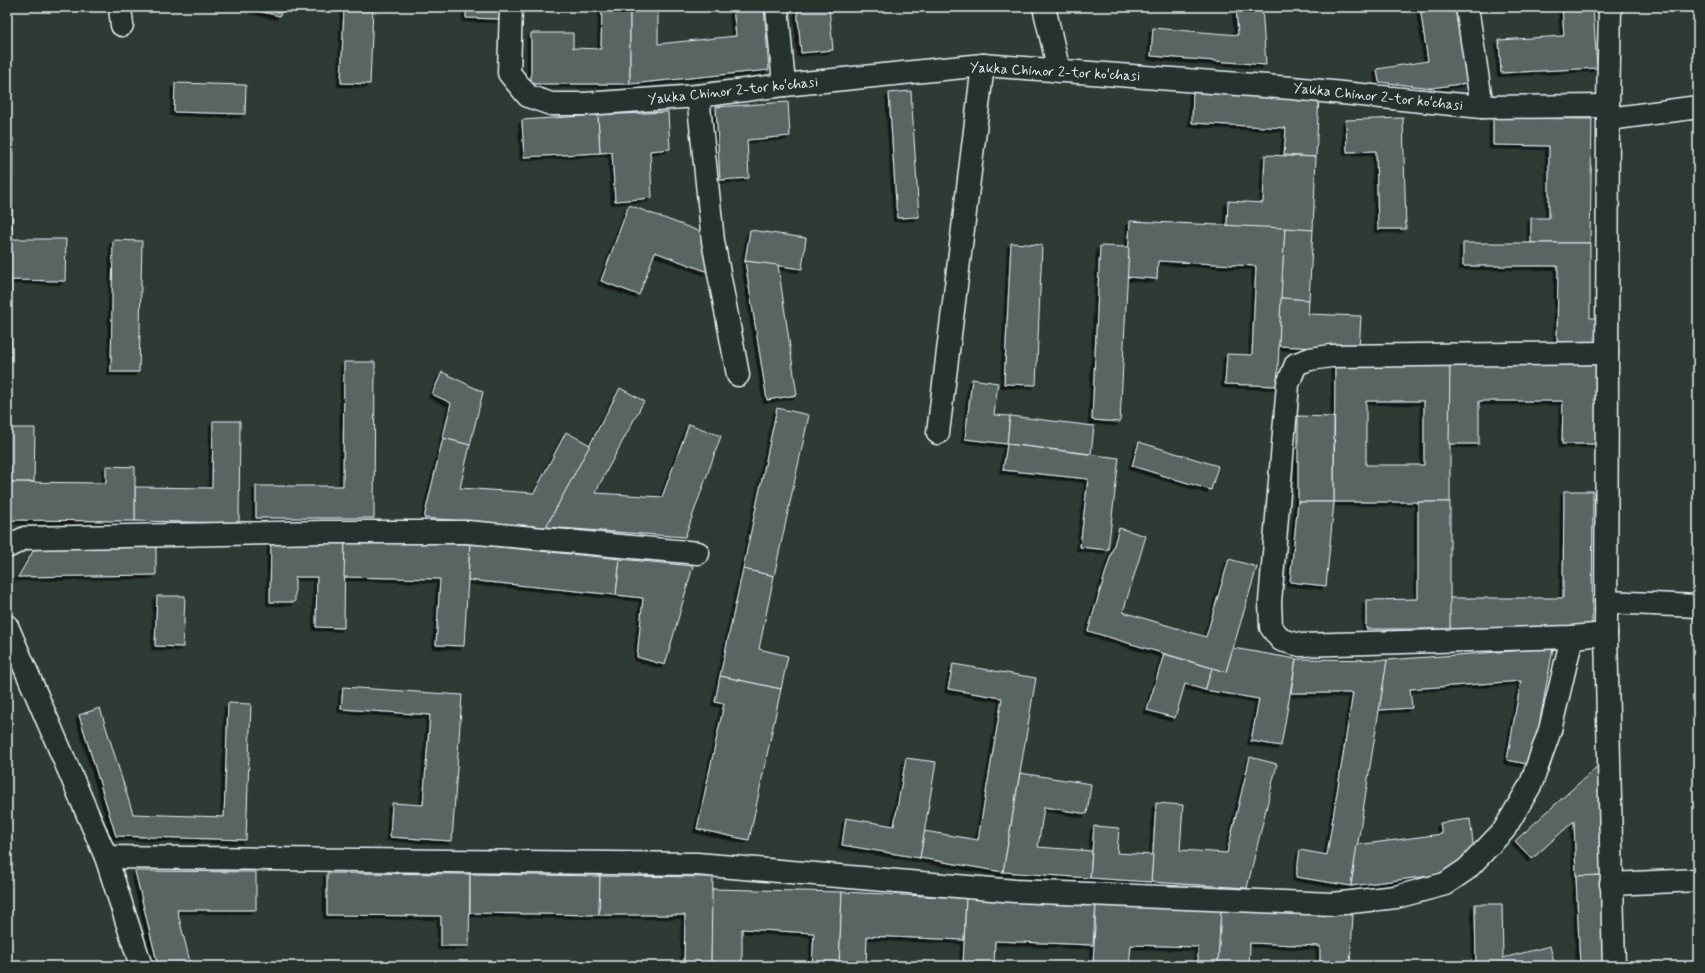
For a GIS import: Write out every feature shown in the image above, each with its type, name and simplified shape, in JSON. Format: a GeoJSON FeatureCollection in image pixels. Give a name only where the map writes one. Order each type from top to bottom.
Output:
{"type":"FeatureCollection","features":[{"type":"Feature","properties":{"kind":"street","name":"Yakka Chinor 2-tor koʻchasi"},"geometry":{"type":"LineString","coordinates":[[511,7],[509,73],[528,96],[551,104],[585,104],[698,96],[784,85],[983,65],[1292,88],[1482,107],[1608,112],[1698,107]]}},
{"type":"Feature","properties":{"kind":"street"},"geometry":{"type":"LineString","coordinates":[[777,7],[784,85]]}},
{"type":"Feature","properties":{"kind":"street"},"geometry":{"type":"LineString","coordinates":[[1044,7],[1059,71]]}},
{"type":"Feature","properties":{"kind":"street"},"geometry":{"type":"LineString","coordinates":[[1467,7],[1482,107]]}},
{"type":"Feature","properties":{"kind":"street"},"geometry":{"type":"LineString","coordinates":[[1610,7],[1608,112],[1606,634],[1614,966]]}},
{"type":"Feature","properties":{"kind":"street"},"geometry":{"type":"LineString","coordinates":[[938,433],[983,65]]}},
{"type":"Feature","properties":{"kind":"street"},"geometry":{"type":"LineString","coordinates":[[698,96],[713,241],[738,375]]}},
{"type":"Feature","properties":{"kind":"street"},"geometry":{"type":"LineString","coordinates":[[1606,634],[1572,638],[1300,645],[1281,640],[1271,627],[1270,602],[1288,384],[1296,364],[1310,359],[1331,356],[1607,353]]}},
{"type":"Feature","properties":{"kind":"street"},"geometry":{"type":"LineString","coordinates":[[7,547],[25,538],[316,532],[459,532],[698,553]]}},
{"type":"Feature","properties":{"kind":"street"},"geometry":{"type":"LineString","coordinates":[[1606,602],[1698,606]]}},
{"type":"Feature","properties":{"kind":"street"},"geometry":{"type":"LineString","coordinates":[[7,626],[106,857],[141,966]]}},
{"type":"Feature","properties":{"kind":"street"},"geometry":{"type":"LineString","coordinates":[[106,857],[697,864],[1015,891],[1333,904],[1396,897],[1445,884],[1467,869],[1504,830],[1531,784],[1550,730],[1572,638]]}},
{"type":"Feature","properties":{"kind":"street"},"geometry":{"type":"LineString","coordinates":[[1611,884],[1698,880]]}},
{"type":"Feature","properties":{"kind":"building"},"geometry":{"type":"Polygon","coordinates":[[[254,7],[282,7],[280,16],[254,10],[254,7]]]}},
{"type":"Feature","properties":{"kind":"building"},"geometry":{"type":"Polygon","coordinates":[[[344,7],[373,7],[370,84],[341,83],[344,7]]]}},
{"type":"Feature","properties":{"kind":"building"},"geometry":{"type":"Polygon","coordinates":[[[466,7],[501,7],[500,19],[466,18],[466,7]]]}},
{"type":"Feature","properties":{"kind":"building"},"geometry":{"type":"Polygon","coordinates":[[[602,7],[630,7],[630,84],[531,84],[531,33],[573,33],[573,48],[601,49],[602,7]]]}},
{"type":"Feature","properties":{"kind":"building"},"geometry":{"type":"Polygon","coordinates":[[[630,7],[658,7],[658,44],[736,36],[733,7],[764,7],[769,70],[630,84],[630,7]]]}},
{"type":"Feature","properties":{"kind":"building"},"geometry":{"type":"Polygon","coordinates":[[[797,7],[829,7],[833,50],[801,53],[797,7]]]}},
{"type":"Feature","properties":{"kind":"building"},"geometry":{"type":"Polygon","coordinates":[[[1236,7],[1262,7],[1266,65],[1151,56],[1153,28],[1238,35],[1236,7]]]}},
{"type":"Feature","properties":{"kind":"building"},"geometry":{"type":"Polygon","coordinates":[[[1420,7],[1455,7],[1467,83],[1432,88],[1379,82],[1377,69],[1428,61],[1420,7]]]}},
{"type":"Feature","properties":{"kind":"building"},"geometry":{"type":"Polygon","coordinates":[[[1562,7],[1593,7],[1597,68],[1501,73],[1499,40],[1564,36],[1562,7]]]}},
{"type":"Feature","properties":{"kind":"building"},"geometry":{"type":"Polygon","coordinates":[[[175,83],[246,85],[245,114],[174,112],[175,83]]]}},
{"type":"Feature","properties":{"kind":"building"},"geometry":{"type":"Polygon","coordinates":[[[1193,89],[1319,95],[1316,157],[1284,155],[1286,128],[1192,123],[1193,89]]]}},
{"type":"Feature","properties":{"kind":"building"},"geometry":{"type":"Polygon","coordinates":[[[911,91],[919,217],[897,218],[889,93],[911,91]]]}},
{"type":"Feature","properties":{"kind":"building"},"geometry":{"type":"Polygon","coordinates":[[[788,102],[790,136],[747,140],[749,178],[720,180],[716,107],[788,102]]]}},
{"type":"Feature","properties":{"kind":"building"},"geometry":{"type":"Polygon","coordinates":[[[668,112],[670,149],[650,151],[652,198],[615,201],[612,152],[600,153],[598,115],[668,112]]]}},
{"type":"Feature","properties":{"kind":"building"},"geometry":{"type":"Polygon","coordinates":[[[598,115],[600,153],[524,157],[522,120],[598,115]]]}},
{"type":"Feature","properties":{"kind":"building"},"geometry":{"type":"Polygon","coordinates":[[[1403,118],[1406,229],[1378,229],[1376,151],[1347,152],[1346,120],[1403,118]]]}},
{"type":"Feature","properties":{"kind":"building"},"geometry":{"type":"Polygon","coordinates":[[[1493,118],[1592,119],[1590,243],[1531,243],[1531,218],[1549,218],[1549,146],[1493,145],[1493,118]]]}},
{"type":"Feature","properties":{"kind":"building"},"geometry":{"type":"Polygon","coordinates":[[[7,138],[13,138],[12,239],[7,239],[7,138]]]}},
{"type":"Feature","properties":{"kind":"building"},"geometry":{"type":"Polygon","coordinates":[[[1265,155],[1316,157],[1313,230],[1227,226],[1228,201],[1263,203],[1265,155]]]}},
{"type":"Feature","properties":{"kind":"building"},"geometry":{"type":"Polygon","coordinates":[[[629,205],[704,233],[708,272],[655,252],[639,295],[601,281],[629,205]]]}},
{"type":"Feature","properties":{"kind":"building"},"geometry":{"type":"Polygon","coordinates":[[[1130,221],[1285,228],[1277,386],[1225,384],[1227,354],[1252,355],[1256,266],[1158,261],[1157,279],[1127,277],[1130,221]]]}},
{"type":"Feature","properties":{"kind":"building"},"geometry":{"type":"Polygon","coordinates":[[[1285,228],[1313,230],[1309,300],[1281,298],[1285,228]]]}},
{"type":"Feature","properties":{"kind":"building"},"geometry":{"type":"Polygon","coordinates":[[[750,230],[806,238],[802,269],[745,261],[750,230]]]}},
{"type":"Feature","properties":{"kind":"building"},"geometry":{"type":"Polygon","coordinates":[[[7,239],[66,239],[65,281],[11,280],[11,362],[7,362],[7,239]]]}},
{"type":"Feature","properties":{"kind":"building"},"geometry":{"type":"Polygon","coordinates":[[[113,240],[142,241],[139,372],[111,372],[113,240]]]}},
{"type":"Feature","properties":{"kind":"building"},"geometry":{"type":"Polygon","coordinates":[[[1011,243],[1042,245],[1036,385],[1004,384],[1011,243]]]}},
{"type":"Feature","properties":{"kind":"building"},"geometry":{"type":"Polygon","coordinates":[[[1463,243],[1590,243],[1590,318],[1598,318],[1598,347],[1557,347],[1558,266],[1463,266],[1463,243]]]}},
{"type":"Feature","properties":{"kind":"building"},"geometry":{"type":"Polygon","coordinates":[[[1100,246],[1129,247],[1120,422],[1092,420],[1100,246]]]}},
{"type":"Feature","properties":{"kind":"building"},"geometry":{"type":"Polygon","coordinates":[[[745,261],[778,265],[797,395],[767,400],[745,261]]]}},
{"type":"Feature","properties":{"kind":"building"},"geometry":{"type":"Polygon","coordinates":[[[1281,298],[1309,300],[1308,314],[1361,316],[1359,350],[1279,346],[1281,298]]]}},
{"type":"Feature","properties":{"kind":"building"},"geometry":{"type":"Polygon","coordinates":[[[344,362],[375,362],[374,518],[256,518],[256,486],[343,486],[344,362]]]}},
{"type":"Feature","properties":{"kind":"building"},"geometry":{"type":"Polygon","coordinates":[[[1450,363],[1450,502],[1334,502],[1335,364],[1450,363]],[[1366,401],[1366,465],[1424,465],[1424,401],[1366,401]]]}},
{"type":"Feature","properties":{"kind":"building"},"geometry":{"type":"Polygon","coordinates":[[[1450,363],[1601,363],[1601,444],[1562,444],[1563,401],[1479,401],[1479,444],[1449,444],[1450,363]]]}},
{"type":"Feature","properties":{"kind":"building"},"geometry":{"type":"Polygon","coordinates":[[[442,372],[483,392],[470,445],[443,438],[451,403],[432,394],[442,372]]]}},
{"type":"Feature","properties":{"kind":"building"},"geometry":{"type":"Polygon","coordinates":[[[972,379],[998,383],[994,415],[1010,416],[1007,444],[965,439],[972,379]]]}},
{"type":"Feature","properties":{"kind":"building"},"geometry":{"type":"Polygon","coordinates":[[[620,388],[644,401],[595,493],[662,497],[689,424],[721,436],[685,537],[546,527],[620,388]]]}},
{"type":"Feature","properties":{"kind":"building"},"geometry":{"type":"Polygon","coordinates":[[[777,408],[809,415],[774,576],[743,569],[777,408]]]}},
{"type":"Feature","properties":{"kind":"building"},"geometry":{"type":"Polygon","coordinates":[[[1010,416],[1094,426],[1091,454],[1007,444],[1010,416]]]}},
{"type":"Feature","properties":{"kind":"building"},"geometry":{"type":"Polygon","coordinates":[[[1298,416],[1334,417],[1334,502],[1298,502],[1298,416]]]}},
{"type":"Feature","properties":{"kind":"building"},"geometry":{"type":"Polygon","coordinates":[[[213,421],[240,421],[239,523],[135,521],[135,487],[212,488],[213,421]]]}},
{"type":"Feature","properties":{"kind":"building"},"geometry":{"type":"Polygon","coordinates":[[[7,428],[35,428],[34,482],[7,482],[7,428]]]}},
{"type":"Feature","properties":{"kind":"building"},"geometry":{"type":"Polygon","coordinates":[[[566,432],[590,445],[546,527],[424,518],[443,438],[470,445],[460,488],[534,493],[566,432]]]}},
{"type":"Feature","properties":{"kind":"building"},"geometry":{"type":"Polygon","coordinates":[[[1139,442],[1218,466],[1211,490],[1132,466],[1139,442]]]}},
{"type":"Feature","properties":{"kind":"building"},"geometry":{"type":"Polygon","coordinates":[[[1007,444],[1119,458],[1108,550],[1080,547],[1088,479],[1003,470],[1007,444]]]}},
{"type":"Feature","properties":{"kind":"building"},"geometry":{"type":"Polygon","coordinates":[[[106,466],[135,467],[135,521],[7,520],[7,482],[106,483],[106,466]]]}},
{"type":"Feature","properties":{"kind":"building"},"geometry":{"type":"Polygon","coordinates":[[[1564,491],[1593,491],[1592,629],[1450,629],[1449,598],[1563,598],[1564,491]]]}},
{"type":"Feature","properties":{"kind":"building"},"geometry":{"type":"Polygon","coordinates":[[[1298,502],[1334,502],[1326,586],[1290,582],[1298,502]]]}},
{"type":"Feature","properties":{"kind":"building"},"geometry":{"type":"Polygon","coordinates":[[[1418,502],[1450,502],[1450,629],[1366,629],[1366,600],[1418,599],[1418,502]]]}},
{"type":"Feature","properties":{"kind":"building"},"geometry":{"type":"Polygon","coordinates":[[[1119,528],[1146,536],[1123,612],[1206,637],[1229,559],[1257,567],[1226,672],[1088,631],[1119,528]]]}},
{"type":"Feature","properties":{"kind":"building"},"geometry":{"type":"Polygon","coordinates":[[[271,541],[345,542],[344,628],[316,627],[317,577],[295,577],[295,602],[270,602],[271,541]]]}},
{"type":"Feature","properties":{"kind":"building"},"geometry":{"type":"Polygon","coordinates":[[[345,542],[470,544],[464,646],[436,645],[440,579],[344,577],[345,542]]]}},
{"type":"Feature","properties":{"kind":"building"},"geometry":{"type":"Polygon","coordinates":[[[156,543],[156,575],[18,577],[37,544],[156,543]]]}},
{"type":"Feature","properties":{"kind":"building"},"geometry":{"type":"Polygon","coordinates":[[[470,544],[620,559],[616,595],[468,580],[470,544]]]}},
{"type":"Feature","properties":{"kind":"building"},"geometry":{"type":"Polygon","coordinates":[[[620,559],[693,566],[665,665],[637,657],[643,598],[616,595],[620,559]]]}},
{"type":"Feature","properties":{"kind":"building"},"geometry":{"type":"Polygon","coordinates":[[[743,569],[774,576],[759,649],[788,656],[781,689],[720,676],[743,569]]]}},
{"type":"Feature","properties":{"kind":"building"},"geometry":{"type":"Polygon","coordinates":[[[157,596],[185,596],[183,647],[155,646],[157,596]]]}},
{"type":"Feature","properties":{"kind":"building"},"geometry":{"type":"Polygon","coordinates":[[[1233,648],[1296,659],[1281,746],[1251,741],[1259,699],[1205,690],[1212,668],[1226,672],[1233,648]]]}},
{"type":"Feature","properties":{"kind":"building"},"geometry":{"type":"Polygon","coordinates":[[[1553,648],[1532,765],[1507,760],[1521,681],[1410,689],[1412,708],[1379,710],[1387,660],[1553,648]]]}},
{"type":"Feature","properties":{"kind":"building"},"geometry":{"type":"Polygon","coordinates":[[[1164,654],[1212,668],[1205,690],[1185,684],[1175,718],[1147,710],[1164,654]]]}},
{"type":"Feature","properties":{"kind":"building"},"geometry":{"type":"Polygon","coordinates":[[[1296,659],[1387,660],[1351,886],[1296,877],[1300,850],[1327,855],[1353,693],[1291,693],[1296,659]]]}},
{"type":"Feature","properties":{"kind":"building"},"geometry":{"type":"Polygon","coordinates":[[[953,664],[1036,678],[1003,872],[920,858],[924,831],[978,840],[1002,698],[948,689],[953,664]]]}},
{"type":"Feature","properties":{"kind":"building"},"geometry":{"type":"Polygon","coordinates":[[[720,676],[781,689],[749,840],[697,829],[724,704],[715,702],[720,676]]]}},
{"type":"Feature","properties":{"kind":"building"},"geometry":{"type":"Polygon","coordinates":[[[343,687],[462,695],[452,841],[390,837],[392,803],[423,805],[430,715],[341,709],[343,687]]]}},
{"type":"Feature","properties":{"kind":"building"},"geometry":{"type":"Polygon","coordinates":[[[228,703],[251,704],[246,840],[116,836],[79,715],[100,708],[133,814],[224,817],[228,703]]]}},
{"type":"Feature","properties":{"kind":"building"},"geometry":{"type":"Polygon","coordinates":[[[1250,757],[1277,764],[1247,888],[1151,882],[1156,803],[1183,805],[1180,850],[1227,853],[1250,757]]]}},
{"type":"Feature","properties":{"kind":"building"},"geometry":{"type":"Polygon","coordinates":[[[906,758],[936,762],[920,858],[842,845],[846,818],[894,826],[906,758]]]}},
{"type":"Feature","properties":{"kind":"building"},"geometry":{"type":"Polygon","coordinates":[[[1600,764],[1605,875],[1576,876],[1574,821],[1532,859],[1515,841],[1600,764]]]}},
{"type":"Feature","properties":{"kind":"building"},"geometry":{"type":"Polygon","coordinates":[[[1020,773],[1091,784],[1087,814],[1044,807],[1038,847],[1092,851],[1090,878],[1003,872],[1020,773]]]}},
{"type":"Feature","properties":{"kind":"building"},"geometry":{"type":"Polygon","coordinates":[[[1470,819],[1474,851],[1453,873],[1351,886],[1357,845],[1442,834],[1440,823],[1470,819]]]}},
{"type":"Feature","properties":{"kind":"building"},"geometry":{"type":"Polygon","coordinates":[[[1094,826],[1119,828],[1117,853],[1153,855],[1151,882],[1090,878],[1094,826]]]}},
{"type":"Feature","properties":{"kind":"building"},"geometry":{"type":"Polygon","coordinates":[[[135,871],[256,872],[256,910],[177,910],[191,966],[158,966],[135,871]]]}},
{"type":"Feature","properties":{"kind":"building"},"geometry":{"type":"Polygon","coordinates":[[[327,873],[470,874],[469,946],[441,946],[441,916],[327,915],[327,873]]]}},
{"type":"Feature","properties":{"kind":"building"},"geometry":{"type":"Polygon","coordinates":[[[470,874],[600,876],[599,915],[470,913],[470,874]]]}},
{"type":"Feature","properties":{"kind":"building"},"geometry":{"type":"Polygon","coordinates":[[[1605,875],[1609,966],[1580,966],[1576,876],[1605,875]]]}},
{"type":"Feature","properties":{"kind":"building"},"geometry":{"type":"Polygon","coordinates":[[[600,876],[713,877],[711,966],[684,966],[685,915],[599,915],[600,876]]]}},
{"type":"Feature","properties":{"kind":"building"},"geometry":{"type":"Polygon","coordinates":[[[712,889],[842,892],[839,966],[812,966],[814,933],[742,929],[742,966],[711,966],[712,889]]]}},
{"type":"Feature","properties":{"kind":"building"},"geometry":{"type":"Polygon","coordinates":[[[842,892],[966,898],[964,940],[867,936],[866,966],[839,966],[842,892]]]}},
{"type":"Feature","properties":{"kind":"building"},"geometry":{"type":"Polygon","coordinates":[[[966,898],[1096,904],[1093,945],[995,941],[994,966],[963,966],[966,898]]]}},
{"type":"Feature","properties":{"kind":"building"},"geometry":{"type":"Polygon","coordinates":[[[1096,904],[1221,909],[1218,966],[1198,966],[1198,947],[1131,945],[1129,966],[1093,966],[1096,904]]]}},
{"type":"Feature","properties":{"kind":"building"},"geometry":{"type":"Polygon","coordinates":[[[1475,904],[1502,904],[1503,958],[1550,946],[1555,966],[1476,966],[1475,904]]]}},
{"type":"Feature","properties":{"kind":"building"},"geometry":{"type":"Polygon","coordinates":[[[1221,909],[1353,915],[1350,966],[1320,965],[1320,946],[1250,943],[1249,966],[1218,966],[1221,909]]]}}]}
